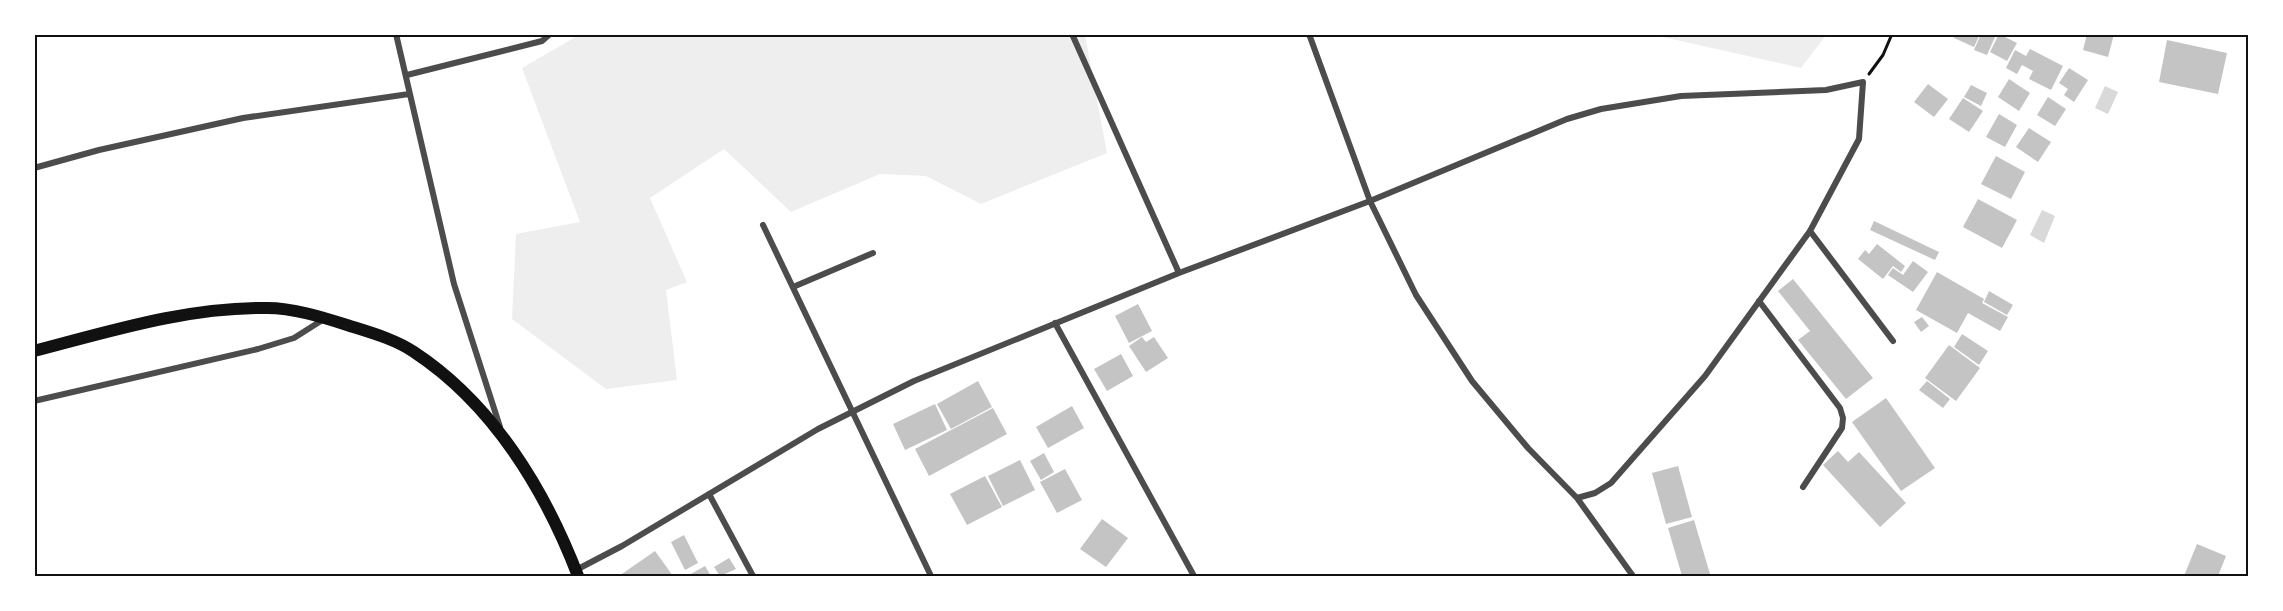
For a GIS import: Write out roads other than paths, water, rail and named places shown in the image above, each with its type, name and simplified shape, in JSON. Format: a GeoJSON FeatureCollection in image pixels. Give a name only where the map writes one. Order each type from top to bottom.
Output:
{"type":"FeatureCollection","features":[{"type":"Feature","properties":{"kind":"main road"},"geometry":{"type":"LineString","coordinates":[[34,351],[156,320],[208,311],[269,308],[326,319],[375,334],[413,351],[456,385],[504,439],[533,479],[577,573]]}},
{"type":"Feature","properties":{"kind":"street"},"geometry":{"type":"LineString","coordinates":[[396,34],[454,284],[504,439]]}},
{"type":"Feature","properties":{"kind":"street"},"geometry":{"type":"LineString","coordinates":[[407,75],[542,41],[550,34]]}},
{"type":"Feature","properties":{"kind":"street"},"geometry":{"type":"LineString","coordinates":[[1072,34],[1179,273]]}},
{"type":"Feature","properties":{"kind":"street"},"geometry":{"type":"LineString","coordinates":[[1309,34],[1370,201],[1416,295],[1472,381],[1528,448],[1577,498],[1633,576]]}},
{"type":"Feature","properties":{"kind":"street"},"geometry":{"type":"LineString","coordinates":[[577,573],[818,429],[914,381],[1179,273],[1370,201],[1567,119],[1601,109],[1681,96],[1826,90],[1863,82],[1859,139],[1810,231],[1705,376],[1611,483],[1595,493],[1577,498]]}},
{"type":"Feature","properties":{"kind":"street"},"geometry":{"type":"LineString","coordinates":[[34,168],[99,150],[243,118],[409,94]]}},
{"type":"Feature","properties":{"kind":"street"},"geometry":{"type":"LineString","coordinates":[[763,225],[931,576]]}},
{"type":"Feature","properties":{"kind":"street"},"geometry":{"type":"LineString","coordinates":[[1810,231],[1893,341]]}},
{"type":"Feature","properties":{"kind":"street"},"geometry":{"type":"LineString","coordinates":[[793,287],[873,253]]}},
{"type":"Feature","properties":{"kind":"street"},"geometry":{"type":"LineString","coordinates":[[1759,301],[1840,408],[1843,418],[1842,428],[1803,487]]}},
{"type":"Feature","properties":{"kind":"street"},"geometry":{"type":"LineString","coordinates":[[34,401],[258,349],[294,338],[326,319]]}},
{"type":"Feature","properties":{"kind":"street"},"geometry":{"type":"LineString","coordinates":[[1055,323],[1194,576]]}},
{"type":"Feature","properties":{"kind":"street"},"geometry":{"type":"LineString","coordinates":[[709,494],[753,576]]}}]}
